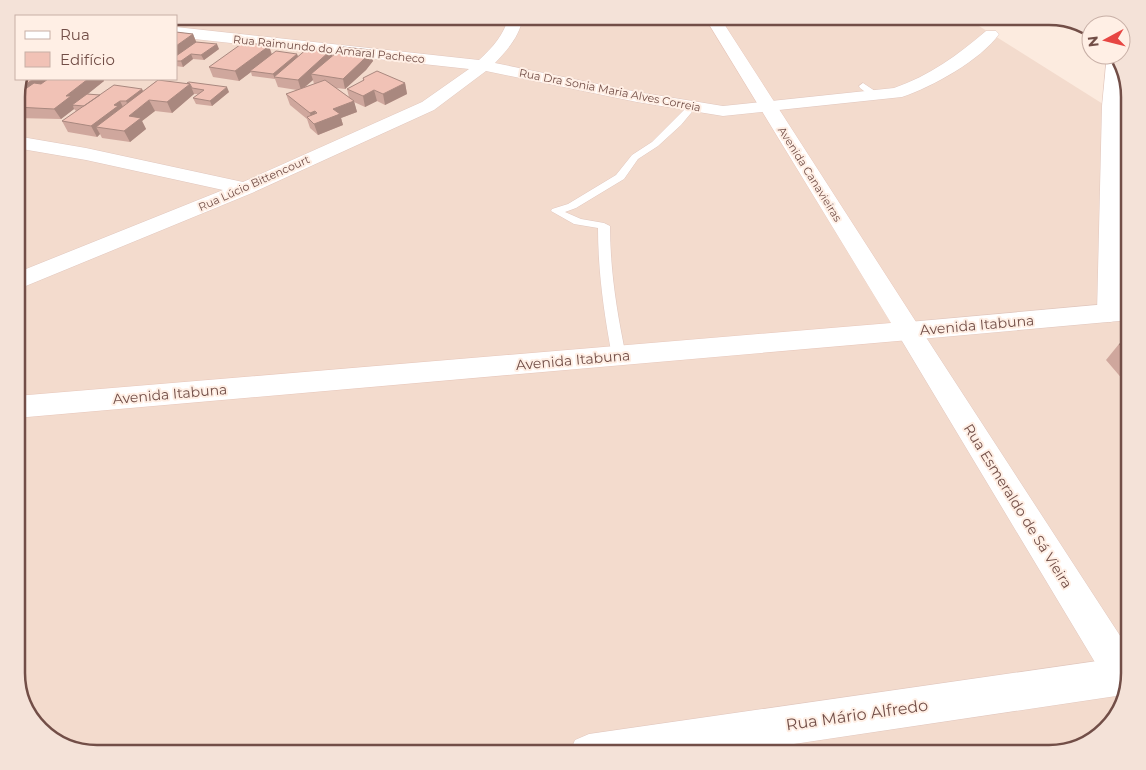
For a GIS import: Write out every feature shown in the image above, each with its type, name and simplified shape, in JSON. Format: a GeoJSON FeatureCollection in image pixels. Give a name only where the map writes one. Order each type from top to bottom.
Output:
{"type":"FeatureCollection","features":[{"type":"Feature","properties":{"kind":"street","name":"Rua Lúcio Bittencourt"},"geometry":{"type":"LineString","coordinates":[[25,278],[245,189],[428,106],[452,91],[482,65],[512,32],[514,25]]}},
{"type":"Feature","properties":{"kind":"street","name":"Avenida Canavieiras"},"geometry":{"type":"LineString","coordinates":[[717,25],[909,331]]}},
{"type":"Feature","properties":{"kind":"street","name":"Rua Raimundo do Amaral Pacheco"},"geometry":{"type":"LineString","coordinates":[[178,32],[482,65]]}},
{"type":"Feature","properties":{"kind":"street","name":"Rua Dra Sonia Maria Alves Correia"},"geometry":{"type":"LineString","coordinates":[[482,65],[636,97],[723,111],[869,90],[896,92],[912,88],[937,76],[966,57],[991,34]]}},
{"type":"Feature","properties":{"kind":"street"},"geometry":{"type":"LineString","coordinates":[[1114,65],[1111,106],[1120,312]]}},
{"type":"Feature","properties":{"kind":"street"},"geometry":{"type":"LineString","coordinates":[[25,144],[86,154],[245,189]]}},
{"type":"Feature","properties":{"kind":"street","name":"Avenida Itabuna"},"geometry":{"type":"LineString","coordinates":[[25,406],[1120,312]]}},
{"type":"Feature","properties":{"kind":"street","name":"Rua Esmeraldo de Sá Vieira"},"geometry":{"type":"LineString","coordinates":[[909,331],[1121,670]]}},
{"type":"Feature","properties":{"kind":"street","name":"Rua Mário Alfredo"},"geometry":{"type":"LineString","coordinates":[[653,745],[1120,679]]}},
{"type":"Feature","properties":{"kind":"lane"},"geometry":{"type":"LineString","coordinates":[[619,356],[612,321],[604,246],[604,226],[578,222],[556,211],[572,206],[620,177],[635,157],[655,144],[678,123],[692,106]]}},
{"type":"Feature","properties":{"kind":"shaded area"},"geometry":{"type":"Polygon","coordinates":[[[178,25],[977,25],[1121,115],[1121,673],[1114,705],[1103,720],[1089,733],[1068,743],[1049,745],[97,745],[69,740],[57,733],[43,720],[29,696],[25,678],[25,92],[27,80],[178,80],[178,25]]]}},
{"type":"Feature","properties":{"kind":"building"},"geometry":{"type":"Polygon","coordinates":[[[178,32],[193,34],[178,45],[178,32]]]}},
{"type":"Feature","properties":{"kind":"building"},"geometry":{"type":"Polygon","coordinates":[[[196,42],[217,44],[201,55],[191,54],[181,61],[178,61],[178,55],[196,42]]]}},
{"type":"Feature","properties":{"kind":"building"},"geometry":{"type":"Polygon","coordinates":[[[244,42],[269,46],[235,71],[209,67],[244,42]]]}},
{"type":"Feature","properties":{"kind":"building"},"geometry":{"type":"Polygon","coordinates":[[[343,47],[371,50],[343,79],[311,74],[343,47]]]}},
{"type":"Feature","properties":{"kind":"building"},"geometry":{"type":"Polygon","coordinates":[[[308,48],[331,50],[298,80],[274,77],[308,48]]]}},
{"type":"Feature","properties":{"kind":"building"},"geometry":{"type":"Polygon","coordinates":[[[276,51],[297,54],[273,74],[250,71],[276,51]]]}},
{"type":"Feature","properties":{"kind":"building"},"geometry":{"type":"Polygon","coordinates":[[[377,71],[405,83],[383,94],[374,90],[363,96],[347,89],[364,80],[363,78],[377,71]]]}},
{"type":"Feature","properties":{"kind":"building"},"geometry":{"type":"Polygon","coordinates":[[[47,80],[87,80],[66,96],[71,96],[54,109],[25,107],[25,89],[34,83],[41,84],[47,80]]]}},
{"type":"Feature","properties":{"kind":"building"},"geometry":{"type":"Polygon","coordinates":[[[158,80],[190,84],[167,102],[149,100],[129,116],[141,118],[124,131],[96,127],[158,80]]]}},
{"type":"Feature","properties":{"kind":"building"},"geometry":{"type":"Polygon","coordinates":[[[325,80],[354,101],[333,109],[340,114],[314,124],[307,117],[317,113],[315,111],[310,113],[286,94],[325,80]]]}},
{"type":"Feature","properties":{"kind":"building"},"geometry":{"type":"Polygon","coordinates":[[[187,83],[227,87],[210,101],[193,98],[204,90],[192,88],[187,83]]]}},
{"type":"Feature","properties":{"kind":"building"},"geometry":{"type":"Polygon","coordinates":[[[114,85],[142,89],[126,101],[120,101],[114,105],[118,106],[91,126],[62,121],[114,85]]]}},
{"type":"Feature","properties":{"kind":"building"},"geometry":{"type":"Polygon","coordinates":[[[87,94],[100,95],[84,106],[72,105],[87,94]]]}}]}
